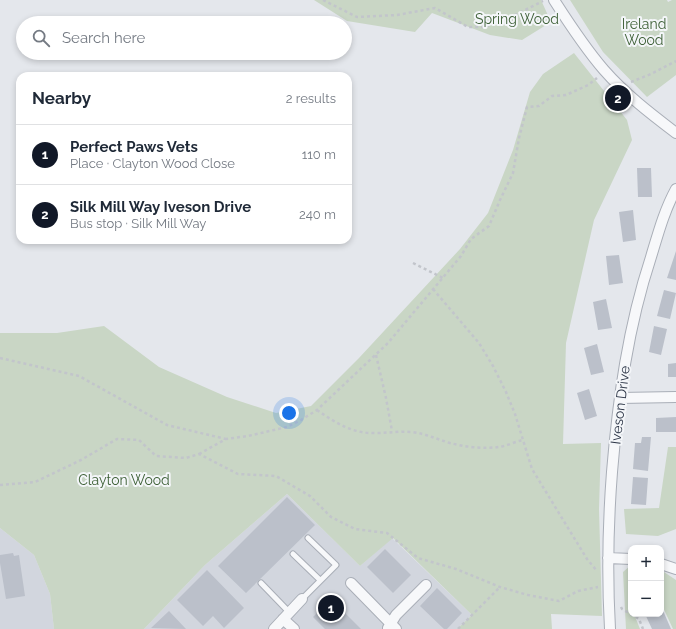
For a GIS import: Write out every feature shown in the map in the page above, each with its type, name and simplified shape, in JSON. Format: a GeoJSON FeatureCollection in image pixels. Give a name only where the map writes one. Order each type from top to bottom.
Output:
{"type":"FeatureCollection","features":[{"type":"Feature","properties":{"kind":"street"},"geometry":{"type":"LineString","coordinates":[[554,0],[575,33],[605,71],[654,116],[676,133]]}},
{"type":"Feature","properties":{"kind":"street","name":"Iveson Drive"},"geometry":{"type":"LineString","coordinates":[[610,629],[608,558],[610,508],[616,431],[627,350],[640,291],[667,205],[676,189]]}},
{"type":"Feature","properties":{"kind":"street"},"geometry":{"type":"LineString","coordinates":[[620,398],[676,397]]}},
{"type":"Feature","properties":{"kind":"street"},"geometry":{"type":"LineString","coordinates":[[608,558],[628,559]]}},
{"type":"Feature","properties":{"kind":"street"},"geometry":{"type":"LineString","coordinates":[[664,565],[676,569]]}},
{"type":"Feature","properties":{"kind":"street"},"geometry":{"type":"LineString","coordinates":[[351,583],[392,627],[396,616],[426,585]]}},
{"type":"Feature","properties":{"kind":"street"},"geometry":{"type":"LineString","coordinates":[[274,629],[302,599]]}},
{"type":"Feature","properties":{"kind":"street"},"geometry":{"type":"LineString","coordinates":[[286,616],[294,629]]}},
{"type":"Feature","properties":{"kind":"lane"},"geometry":{"type":"LineString","coordinates":[[302,599],[336,565],[308,538]]}},
{"type":"Feature","properties":{"kind":"lane"},"geometry":{"type":"LineString","coordinates":[[293,554],[320,580]]}},
{"type":"Feature","properties":{"kind":"lane"},"geometry":{"type":"LineString","coordinates":[[261,583],[286,616]]}},
{"type":"Feature","properties":{"kind":"path"},"geometry":{"type":"LineString","coordinates":[[323,0],[357,17],[397,15],[435,8],[468,27],[485,27],[498,21],[505,20],[545,0]]}},
{"type":"Feature","properties":{"kind":"path"},"geometry":{"type":"LineString","coordinates":[[621,87],[651,74],[676,60]]}},
{"type":"Feature","properties":{"kind":"path"},"geometry":{"type":"LineString","coordinates":[[0,358],[80,376],[167,425],[226,439],[248,436],[287,427],[316,410],[388,343],[461,256],[471,239],[489,226],[513,173],[519,138],[527,107],[539,106],[552,96],[566,95],[588,85],[605,71]]}},
{"type":"Feature","properties":{"kind":"path"},"geometry":{"type":"LineString","coordinates":[[414,263],[443,278]]}},
{"type":"Feature","properties":{"kind":"path"},"geometry":{"type":"LineString","coordinates":[[199,454],[238,474],[276,476],[310,496],[331,516],[355,529],[387,533],[418,558],[456,569],[500,587],[528,595],[559,601],[578,592],[609,585],[587,559],[532,469],[515,414],[506,392],[483,348],[433,289]]}},
{"type":"Feature","properties":{"kind":"path"},"geometry":{"type":"LineString","coordinates":[[376,354],[392,431]]}},
{"type":"Feature","properties":{"kind":"path"},"geometry":{"type":"LineString","coordinates":[[316,410],[337,424],[355,431],[375,434],[392,431],[410,432],[429,435],[449,443],[472,447],[499,447],[522,440]]}},
{"type":"Feature","properties":{"kind":"path"},"geometry":{"type":"LineString","coordinates":[[0,485],[35,482],[81,460],[117,439],[139,440],[156,456],[186,458],[199,454],[226,439]]}},
{"type":"Feature","properties":{"kind":"path"},"geometry":{"type":"LineString","coordinates":[[458,629],[500,587]]}},
{"type":"Feature","properties":{"kind":"path"},"geometry":{"type":"LineString","coordinates":[[619,603],[622,610],[639,619],[643,629]]}},
{"type":"Feature","properties":{"kind":"shaded area"},"geometry":{"type":"Polygon","coordinates":[[[287,494],[360,566],[392,538],[472,615],[457,629],[144,629],[205,565],[287,494]]]}},
{"type":"Feature","properties":{"kind":"shaded area"},"geometry":{"type":"Polygon","coordinates":[[[0,528],[34,555],[50,594],[54,629],[0,629],[0,528]]]}},
{"type":"Feature","properties":{"kind":"green space","name":"Spring Wood"},"geometry":{"type":"Polygon","coordinates":[[[314,0],[541,0],[551,22],[522,40],[490,35],[432,13],[415,32],[352,22],[352,16],[339,16],[314,0]]]}},
{"type":"Feature","properties":{"kind":"green space","name":"Ireland Wood"},"geometry":{"type":"Polygon","coordinates":[[[570,0],[667,0],[668,2],[676,0],[676,75],[647,97],[603,52],[570,0]]]}},
{"type":"Feature","properties":{"kind":"green space","name":"Clayton Wood"},"geometry":{"type":"Polygon","coordinates":[[[574,53],[627,120],[632,140],[594,220],[566,343],[563,444],[601,443],[599,509],[602,616],[551,614],[552,629],[457,629],[472,615],[393,538],[360,566],[287,494],[205,565],[144,629],[54,629],[50,594],[34,555],[0,528],[0,333],[57,333],[104,326],[159,367],[227,397],[276,413],[311,406],[359,358],[460,249],[488,213],[513,150],[530,92],[543,74],[574,53]]]}},
{"type":"Feature","properties":{"kind":"green space"},"geometry":{"type":"Polygon","coordinates":[[[668,447],[676,447],[676,529],[658,536],[626,534],[624,509],[659,508],[668,447]]]}},
{"type":"Feature","properties":{"kind":"green space"},"geometry":{"type":"Polygon","coordinates":[[[628,568],[628,617],[635,617],[640,629],[626,629],[623,572],[628,568]]]}},
{"type":"Feature","properties":{"kind":"green space"},"geometry":{"type":"Polygon","coordinates":[[[664,572],[676,580],[676,629],[673,629],[664,610],[664,572]]]}},
{"type":"Feature","properties":{"kind":"building"},"geometry":{"type":"Polygon","coordinates":[[[637,168],[651,168],[652,197],[638,197],[637,168]]]}},
{"type":"Feature","properties":{"kind":"building"},"geometry":{"type":"Polygon","coordinates":[[[633,210],[636,240],[623,242],[619,212],[633,210]]]}},
{"type":"Feature","properties":{"kind":"building"},"geometry":{"type":"Polygon","coordinates":[[[676,251],[676,280],[667,278],[676,251]]]}},
{"type":"Feature","properties":{"kind":"building"},"geometry":{"type":"Polygon","coordinates":[[[619,255],[623,283],[609,285],[606,256],[619,255]]]}},
{"type":"Feature","properties":{"kind":"building"},"geometry":{"type":"Polygon","coordinates":[[[664,290],[676,293],[670,319],[657,316],[664,290]]]}},
{"type":"Feature","properties":{"kind":"building"},"geometry":{"type":"Polygon","coordinates":[[[606,299],[612,328],[598,330],[593,302],[606,299]]]}},
{"type":"Feature","properties":{"kind":"building"},"geometry":{"type":"Polygon","coordinates":[[[654,326],[667,329],[661,355],[649,352],[654,326]]]}},
{"type":"Feature","properties":{"kind":"building"},"geometry":{"type":"Polygon","coordinates":[[[597,344],[604,372],[591,375],[584,348],[597,344]]]}},
{"type":"Feature","properties":{"kind":"building"},"geometry":{"type":"Polygon","coordinates":[[[676,363],[676,377],[668,377],[668,364],[676,363]]]}},
{"type":"Feature","properties":{"kind":"building"},"geometry":{"type":"Polygon","coordinates":[[[589,389],[597,416],[585,420],[577,393],[589,389]]]}},
{"type":"Feature","properties":{"kind":"building"},"geometry":{"type":"Polygon","coordinates":[[[676,417],[676,432],[656,432],[656,418],[676,417]]]}},
{"type":"Feature","properties":{"kind":"building"},"geometry":{"type":"Polygon","coordinates":[[[642,437],[651,437],[648,471],[633,469],[635,443],[641,443],[642,437]]]}},
{"type":"Feature","properties":{"kind":"building"},"geometry":{"type":"Polygon","coordinates":[[[633,477],[648,478],[646,505],[631,504],[633,477]]]}},
{"type":"Feature","properties":{"kind":"building"},"geometry":{"type":"Polygon","coordinates":[[[287,497],[315,525],[246,593],[218,566],[287,497]]]}},
{"type":"Feature","properties":{"kind":"building"},"geometry":{"type":"Polygon","coordinates":[[[385,549],[411,575],[393,593],[367,567],[385,549]]]}},
{"type":"Feature","properties":{"kind":"building"},"geometry":{"type":"Polygon","coordinates":[[[13,553],[14,556],[19,555],[25,596],[6,599],[0,555],[13,553]]]}},
{"type":"Feature","properties":{"kind":"building"},"geometry":{"type":"Polygon","coordinates":[[[207,570],[244,608],[224,628],[213,616],[203,626],[177,600],[207,570]]]}},
{"type":"Feature","properties":{"kind":"building"},"geometry":{"type":"Polygon","coordinates":[[[437,588],[462,613],[447,629],[444,629],[420,606],[437,588]]]}},
{"type":"Feature","properties":{"kind":"building"},"geometry":{"type":"Polygon","coordinates":[[[331,599],[361,629],[325,629],[313,617],[331,599]]]}},
{"type":"Feature","properties":{"kind":"building"},"geometry":{"type":"Polygon","coordinates":[[[169,611],[186,629],[151,628],[169,611]]]}},
{"type":"Feature","properties":{"kind":"building"},"geometry":{"type":"Polygon","coordinates":[[[664,613],[671,629],[652,629],[646,617],[664,617],[664,613]]]}},
{"type":"Feature","properties":{"kind":"place","name":"Silk Mill Way Iveson Drive"},"geometry":{"type":"Point","coordinates":[618,98]}},
{"type":"Feature","properties":{"kind":"place","name":"Perfect Paws Vets"},"geometry":{"type":"Point","coordinates":[331,608]}}]}
